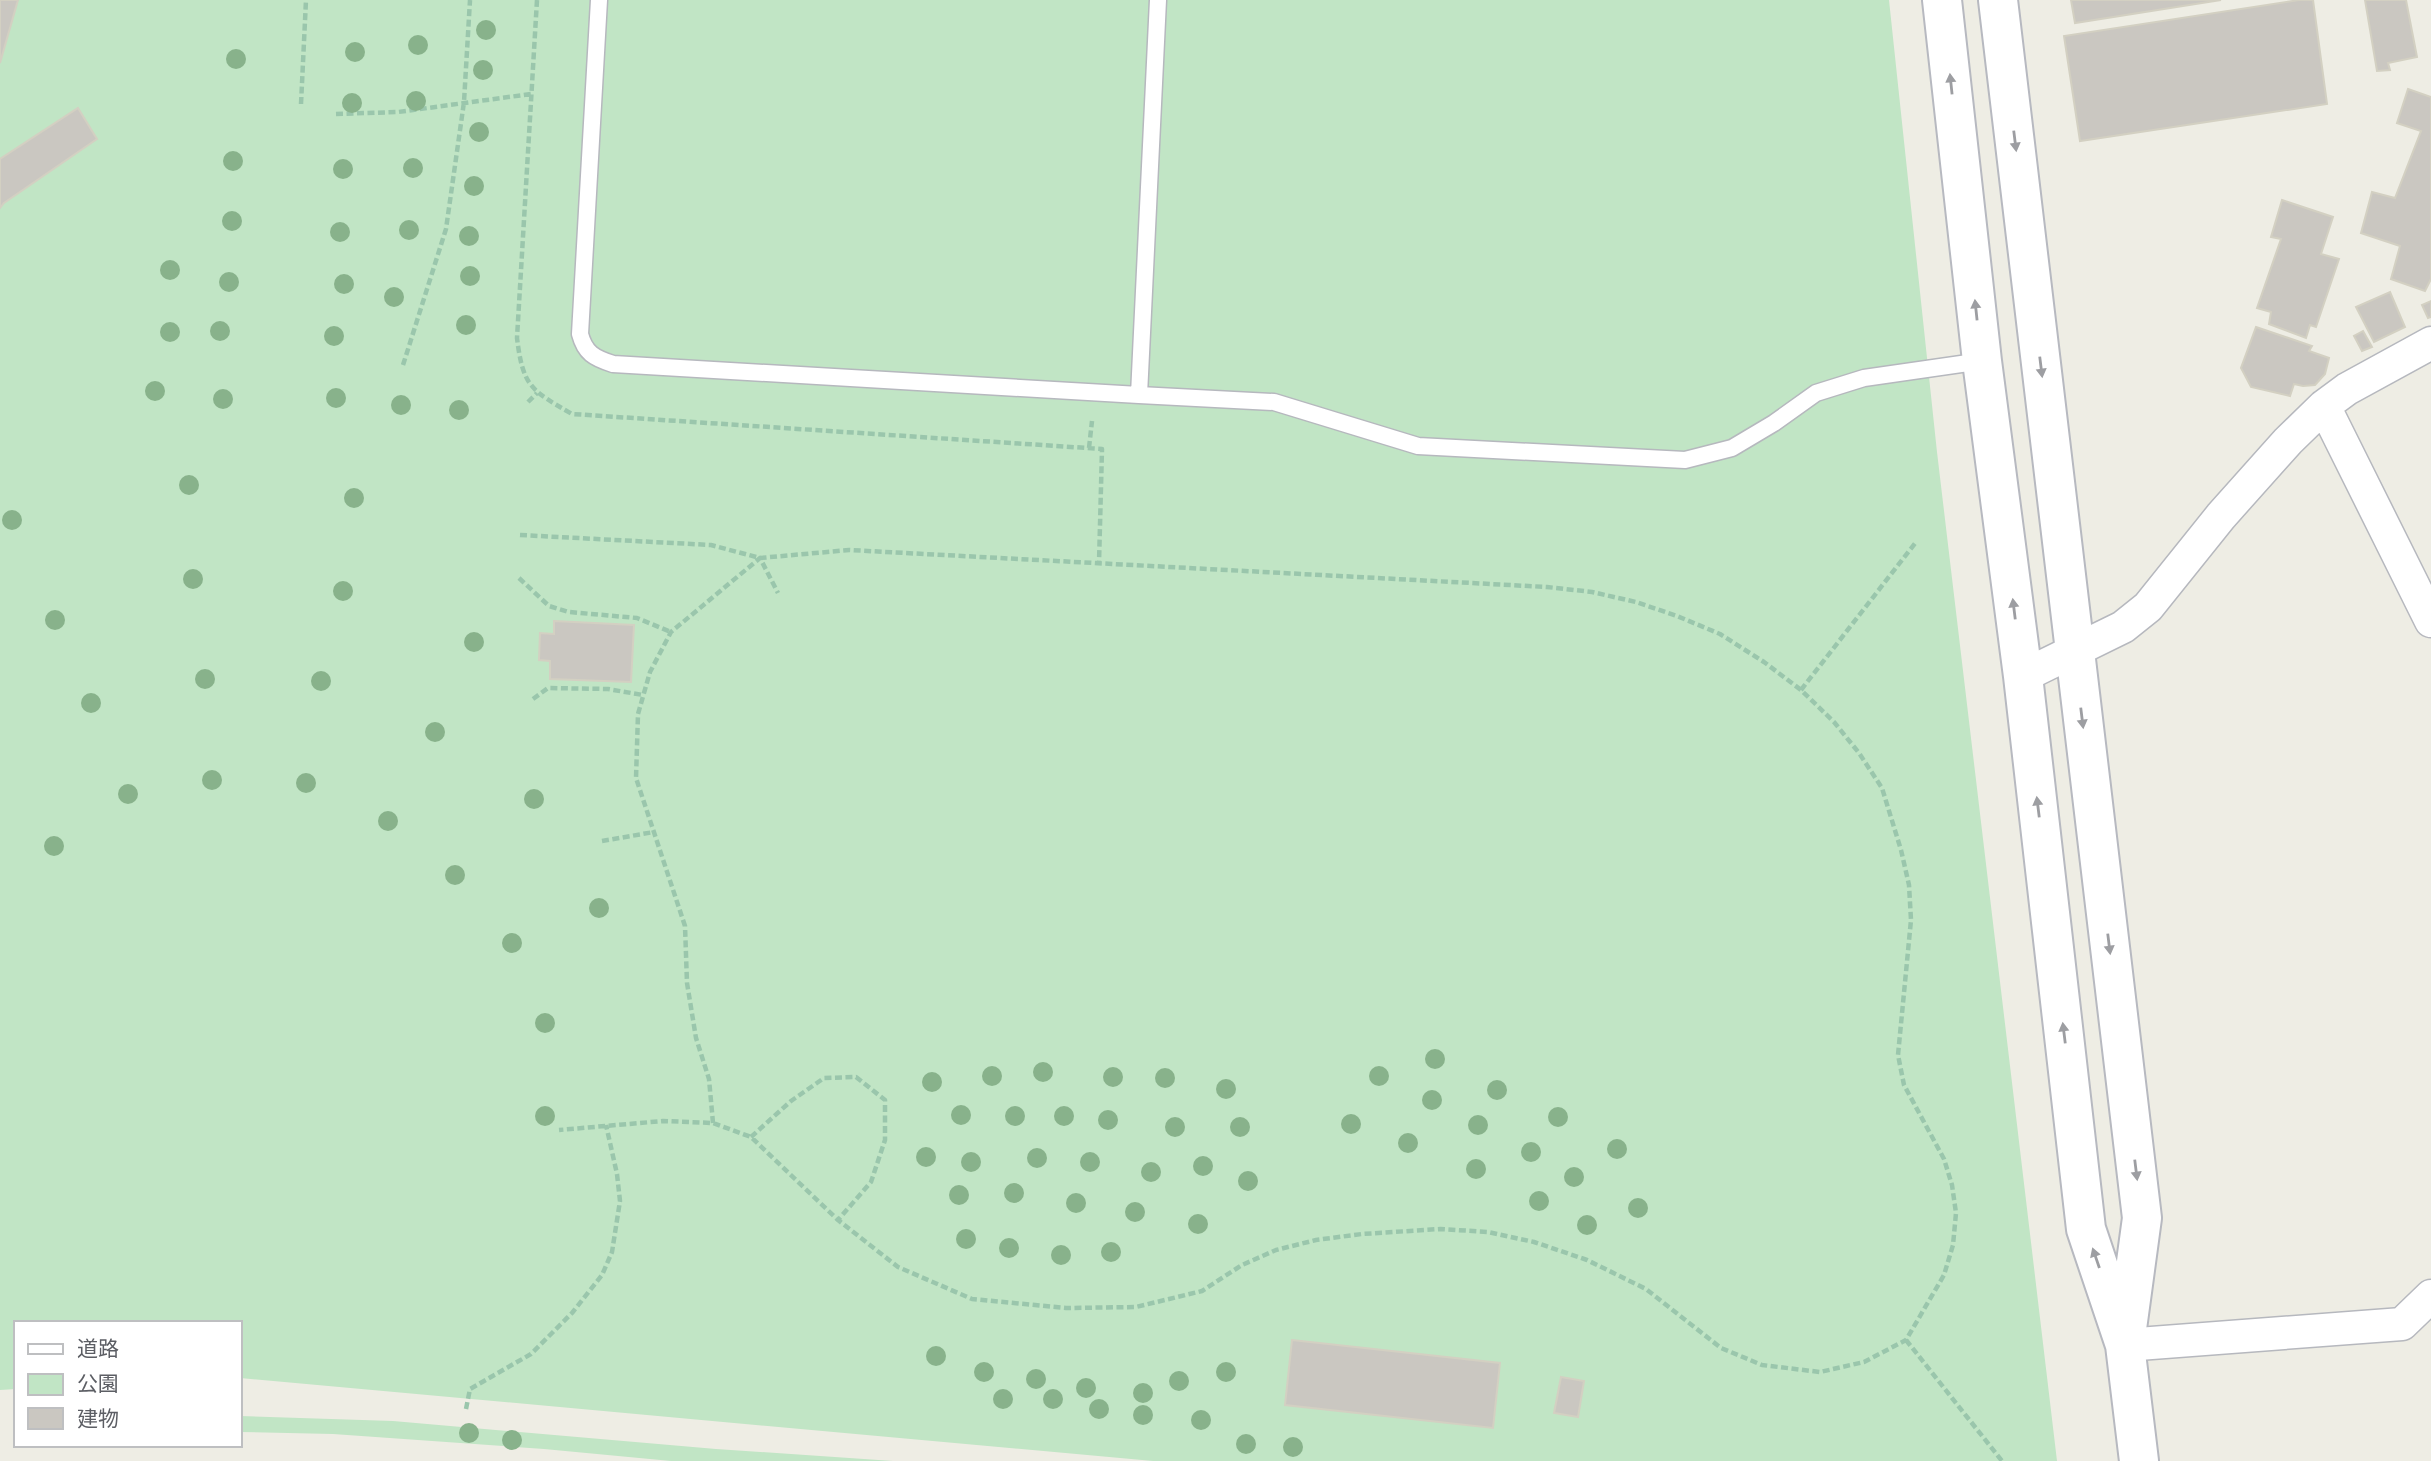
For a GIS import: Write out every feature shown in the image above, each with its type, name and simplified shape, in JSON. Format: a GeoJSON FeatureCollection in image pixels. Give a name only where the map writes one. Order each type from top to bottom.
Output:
{"type":"FeatureCollection","features":[{"type":"Feature","properties":{"kind":"street"},"geometry":{"type":"LineString","coordinates":[[1942,0],[1982,361],[2023,676],[2086,1228],[2125,1345],[2139,1461]]}},
{"type":"Feature","properties":{"kind":"street"},"geometry":{"type":"LineString","coordinates":[[1998,0],[2142,1217],[2125,1345]]}},
{"type":"Feature","properties":{"kind":"street"},"geometry":{"type":"LineString","coordinates":[[2023,676],[2123,627],[2148,607],[2221,516],[2288,441],[2324,406],[2347,389],[2431,343]]}},
{"type":"Feature","properties":{"kind":"street"},"geometry":{"type":"LineString","coordinates":[[2324,406],[2431,621]]}},
{"type":"Feature","properties":{"kind":"street"},"geometry":{"type":"LineString","coordinates":[[2125,1345],[2402,1324],[2431,1296]]}},
{"type":"Feature","properties":{"kind":"lane"},"geometry":{"type":"LineString","coordinates":[[599,0],[580,334],[583,348],[596,359],[613,364],[1274,402],[1418,446],[1685,460],[1732,448],[1816,393],[1864,378],[1982,361]]}},
{"type":"Feature","properties":{"kind":"lane"},"geometry":{"type":"LineString","coordinates":[[1139,395],[1158,0]]}},
{"type":"Feature","properties":{"kind":"path"},"geometry":{"type":"LineString","coordinates":[[301,104],[306,0]]}},
{"type":"Feature","properties":{"kind":"path"},"geometry":{"type":"LineString","coordinates":[[403,365],[446,229],[464,102],[470,0]]}},
{"type":"Feature","properties":{"kind":"path"},"geometry":{"type":"LineString","coordinates":[[537,0],[517,338],[521,369],[537,393],[572,414],[1102,449],[1099,563]]}},
{"type":"Feature","properties":{"kind":"path"},"geometry":{"type":"LineString","coordinates":[[336,114],[398,112],[531,94]]}},
{"type":"Feature","properties":{"kind":"path"},"geometry":{"type":"LineString","coordinates":[[528,402],[537,393]]}},
{"type":"Feature","properties":{"kind":"path"},"geometry":{"type":"LineString","coordinates":[[520,535],[711,545],[760,558],[849,550],[1592,592],[1667,612],[1720,634],[1801,690],[1834,722],[1860,753],[1882,788],[1892,816],[1909,885],[1910,949],[1900,1017],[1898,1055],[1904,1085],[1944,1159],[1952,1185],[1956,1213],[1953,1245],[1944,1275],[1906,1340],[1864,1362],[1820,1372],[1762,1365],[1721,1348],[1646,1289],[1587,1260],[1534,1242],[1488,1233],[1440,1229],[1316,1240],[1276,1250],[1242,1265],[1202,1292],[1136,1307],[1066,1308],[972,1299],[898,1267],[838,1220],[751,1137],[713,1123],[663,1121],[559,1130]]}},
{"type":"Feature","properties":{"kind":"path"},"geometry":{"type":"LineString","coordinates":[[1801,690],[1916,542]]}},
{"type":"Feature","properties":{"kind":"path"},"geometry":{"type":"LineString","coordinates":[[760,558],[778,593]]}},
{"type":"Feature","properties":{"kind":"path"},"geometry":{"type":"LineString","coordinates":[[713,1123],[709,1079],[696,1038],[687,983],[685,926],[636,778],[638,714],[650,672],[671,632],[760,558]]}},
{"type":"Feature","properties":{"kind":"path"},"geometry":{"type":"LineString","coordinates":[[519,578],[549,606],[569,612],[638,618],[671,632]]}},
{"type":"Feature","properties":{"kind":"path"},"geometry":{"type":"LineString","coordinates":[[533,699],[548,688],[608,689],[643,695]]}},
{"type":"Feature","properties":{"kind":"path"},"geometry":{"type":"LineString","coordinates":[[602,841],[654,832]]}},
{"type":"Feature","properties":{"kind":"path"},"geometry":{"type":"LineString","coordinates":[[751,1137],[824,1079],[856,1077],[885,1100],[886,1140],[871,1182],[838,1220]]}},
{"type":"Feature","properties":{"kind":"path"},"geometry":{"type":"LineString","coordinates":[[466,1409],[470,1389],[531,1354],[572,1313],[602,1275],[612,1252],[620,1201],[606,1125]]}},
{"type":"Feature","properties":{"kind":"path"},"geometry":{"type":"LineString","coordinates":[[1906,1340],[2002,1461]]}},
{"type":"Feature","properties":{"kind":"green space"},"geometry":{"type":"Polygon","coordinates":[[[0,0],[1889,0],[1937,452],[2057,1461],[1153,1461],[242,1378],[242,1321],[14,1321],[14,1389],[0,1390],[0,0]]]}},
{"type":"Feature","properties":{"kind":"green space"},"geometry":{"type":"Polygon","coordinates":[[[242,1416],[393,1421],[716,1449],[893,1461],[671,1461],[333,1434],[242,1432],[242,1416]]]}},
{"type":"Feature","properties":{"kind":"building"},"geometry":{"type":"Polygon","coordinates":[[[0,0],[18,0],[0,63],[0,0]]]}},
{"type":"Feature","properties":{"kind":"building"},"geometry":{"type":"Polygon","coordinates":[[[2071,0],[2221,0],[2075,23],[2071,0]]]}},
{"type":"Feature","properties":{"kind":"building"},"geometry":{"type":"Polygon","coordinates":[[[2313,0],[2327,104],[2080,141],[2064,36],[2313,0]]]}},
{"type":"Feature","properties":{"kind":"building"},"geometry":{"type":"Polygon","coordinates":[[[2365,0],[2406,0],[2417,57],[2388,63],[2390,70],[2377,71],[2365,0]]]}},
{"type":"Feature","properties":{"kind":"building"},"geometry":{"type":"Polygon","coordinates":[[[2408,89],[2431,97],[2431,279],[2425,291],[2391,279],[2400,246],[2361,233],[2372,192],[2395,198],[2421,131],[2397,123],[2408,89]]]}},
{"type":"Feature","properties":{"kind":"building"},"geometry":{"type":"Polygon","coordinates":[[[78,108],[97,139],[0,208],[0,159],[78,108]]]}},
{"type":"Feature","properties":{"kind":"building"},"geometry":{"type":"Polygon","coordinates":[[[2282,200],[2333,217],[2321,254],[2339,259],[2316,327],[2310,325],[2306,338],[2269,324],[2271,312],[2257,308],[2281,239],[2271,237],[2282,200]]]}},
{"type":"Feature","properties":{"kind":"building"},"geometry":{"type":"Polygon","coordinates":[[[2390,292],[2405,327],[2374,342],[2356,307],[2390,292]]]}},
{"type":"Feature","properties":{"kind":"building"},"geometry":{"type":"Polygon","coordinates":[[[2431,301],[2431,317],[2428,318],[2422,305],[2431,301]]]}},
{"type":"Feature","properties":{"kind":"building"},"geometry":{"type":"Polygon","coordinates":[[[2256,327],[2312,346],[2309,351],[2329,358],[2325,374],[2315,385],[2294,384],[2290,396],[2251,387],[2241,368],[2256,327]]]}},
{"type":"Feature","properties":{"kind":"building"},"geometry":{"type":"Polygon","coordinates":[[[2363,331],[2372,347],[2362,351],[2354,336],[2363,331]]]}},
{"type":"Feature","properties":{"kind":"building"},"geometry":{"type":"Polygon","coordinates":[[[554,621],[634,625],[631,682],[550,679],[550,661],[539,660],[540,633],[554,634],[554,621]]]}},
{"type":"Feature","properties":{"kind":"building"},"geometry":{"type":"Polygon","coordinates":[[[1292,1340],[1500,1363],[1493,1428],[1285,1405],[1292,1340]]]}},
{"type":"Feature","properties":{"kind":"building"},"geometry":{"type":"Polygon","coordinates":[[[1561,1377],[1584,1381],[1578,1417],[1554,1413],[1561,1377]]]}}]}
